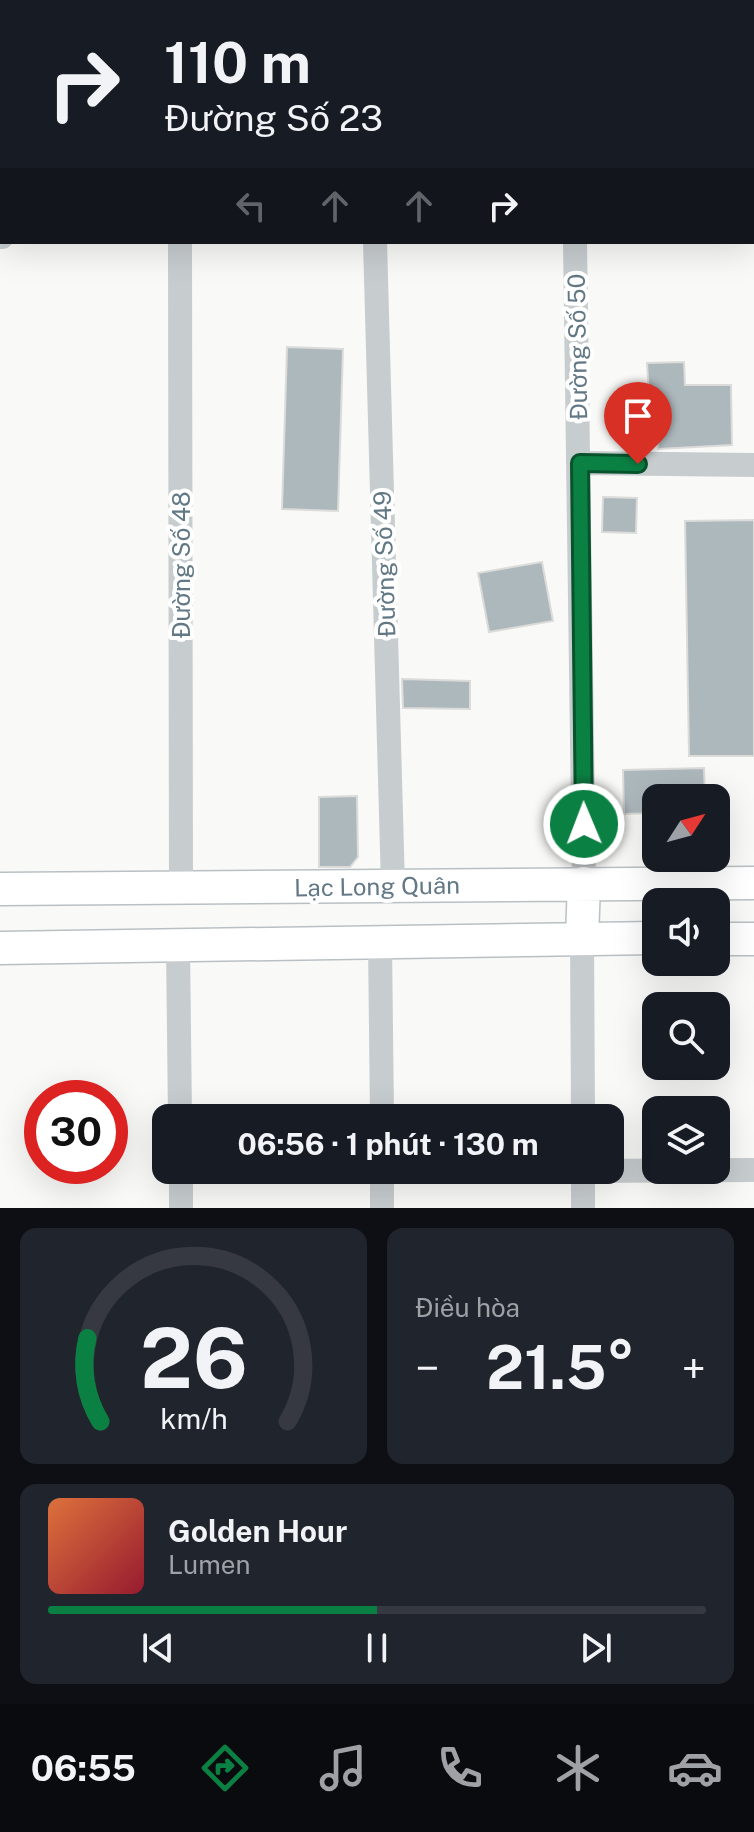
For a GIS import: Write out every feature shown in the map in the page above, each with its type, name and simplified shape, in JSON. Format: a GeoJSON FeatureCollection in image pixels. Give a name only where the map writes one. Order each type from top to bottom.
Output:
{"type":"FeatureCollection","features":[{"type":"Feature","properties":{"kind":"main road"},"geometry":{"type":"LineString","coordinates":[[582,938],[584,883]]}},
{"type":"Feature","properties":{"kind":"main road","name":"Lạc Long Quân"},"geometry":{"type":"LineString","coordinates":[[0,889],[754,883]]}},
{"type":"Feature","properties":{"kind":"main road"},"geometry":{"type":"LineString","coordinates":[[0,948],[642,938]]}},
{"type":"Feature","properties":{"kind":"main road"},"geometry":{"type":"LineString","coordinates":[[730,939],[754,939]]}},
{"type":"Feature","properties":{"kind":"street","name":"Đường Số 48"},"geometry":{"type":"LineString","coordinates":[[180,244],[181,888]]}},
{"type":"Feature","properties":{"kind":"street","name":"Đường Số 49"},"geometry":{"type":"LineString","coordinates":[[375,244],[393,886]]}},
{"type":"Feature","properties":{"kind":"street","name":"Đường Số 50"},"geometry":{"type":"LineString","coordinates":[[575,244],[584,883]]}},
{"type":"Feature","properties":{"kind":"street"},"geometry":{"type":"LineString","coordinates":[[580,463],[754,465]]}},
{"type":"Feature","properties":{"kind":"street"},"geometry":{"type":"LineString","coordinates":[[582,938],[583,1104]]}},
{"type":"Feature","properties":{"kind":"street"},"geometry":{"type":"LineString","coordinates":[[380,942],[382,1104]]}},
{"type":"Feature","properties":{"kind":"street"},"geometry":{"type":"LineString","coordinates":[[178,945],[180,1104]]}},
{"type":"Feature","properties":{"kind":"street"},"geometry":{"type":"LineString","coordinates":[[624,1171],[754,1170]]}},
{"type":"Feature","properties":{"kind":"street"},"geometry":{"type":"LineString","coordinates":[[181,1184],[181,1208]]}},
{"type":"Feature","properties":{"kind":"street"},"geometry":{"type":"LineString","coordinates":[[382,1184],[382,1208]]}},
{"type":"Feature","properties":{"kind":"street"},"geometry":{"type":"LineString","coordinates":[[583,1184],[583,1208]]}},
{"type":"Feature","properties":{"kind":"building"},"geometry":{"type":"Polygon","coordinates":[[[287,347],[343,349],[338,511],[282,509],[287,347]]]}},
{"type":"Feature","properties":{"kind":"building"},"geometry":{"type":"Polygon","coordinates":[[[684,362],[685,385],[731,385],[732,445],[658,449],[655,397],[649,397],[647,363],[684,362]]]}},
{"type":"Feature","properties":{"kind":"building"},"geometry":{"type":"Polygon","coordinates":[[[603,497],[637,498],[636,533],[602,532],[603,497]]]}},
{"type":"Feature","properties":{"kind":"building"},"geometry":{"type":"Polygon","coordinates":[[[754,520],[754,756],[689,756],[685,521],[754,520]]]}},
{"type":"Feature","properties":{"kind":"building"},"geometry":{"type":"Polygon","coordinates":[[[542,562],[553,621],[489,632],[478,573],[542,562]]]}},
{"type":"Feature","properties":{"kind":"building"},"geometry":{"type":"Polygon","coordinates":[[[402,679],[470,681],[470,709],[403,708],[402,679]]]}},
{"type":"Feature","properties":{"kind":"building"},"geometry":{"type":"Polygon","coordinates":[[[704,768],[705,784],[642,784],[642,813],[624,814],[623,770],[704,768]]]}},
{"type":"Feature","properties":{"kind":"building"},"geometry":{"type":"Polygon","coordinates":[[[357,796],[358,857],[350,867],[319,867],[319,797],[357,796]]]}},
{"type":"Feature","properties":{"kind":"route"},"geometry":{"type":"LineString","coordinates":[[584,824],[580,463],[638,464]]}}]}
